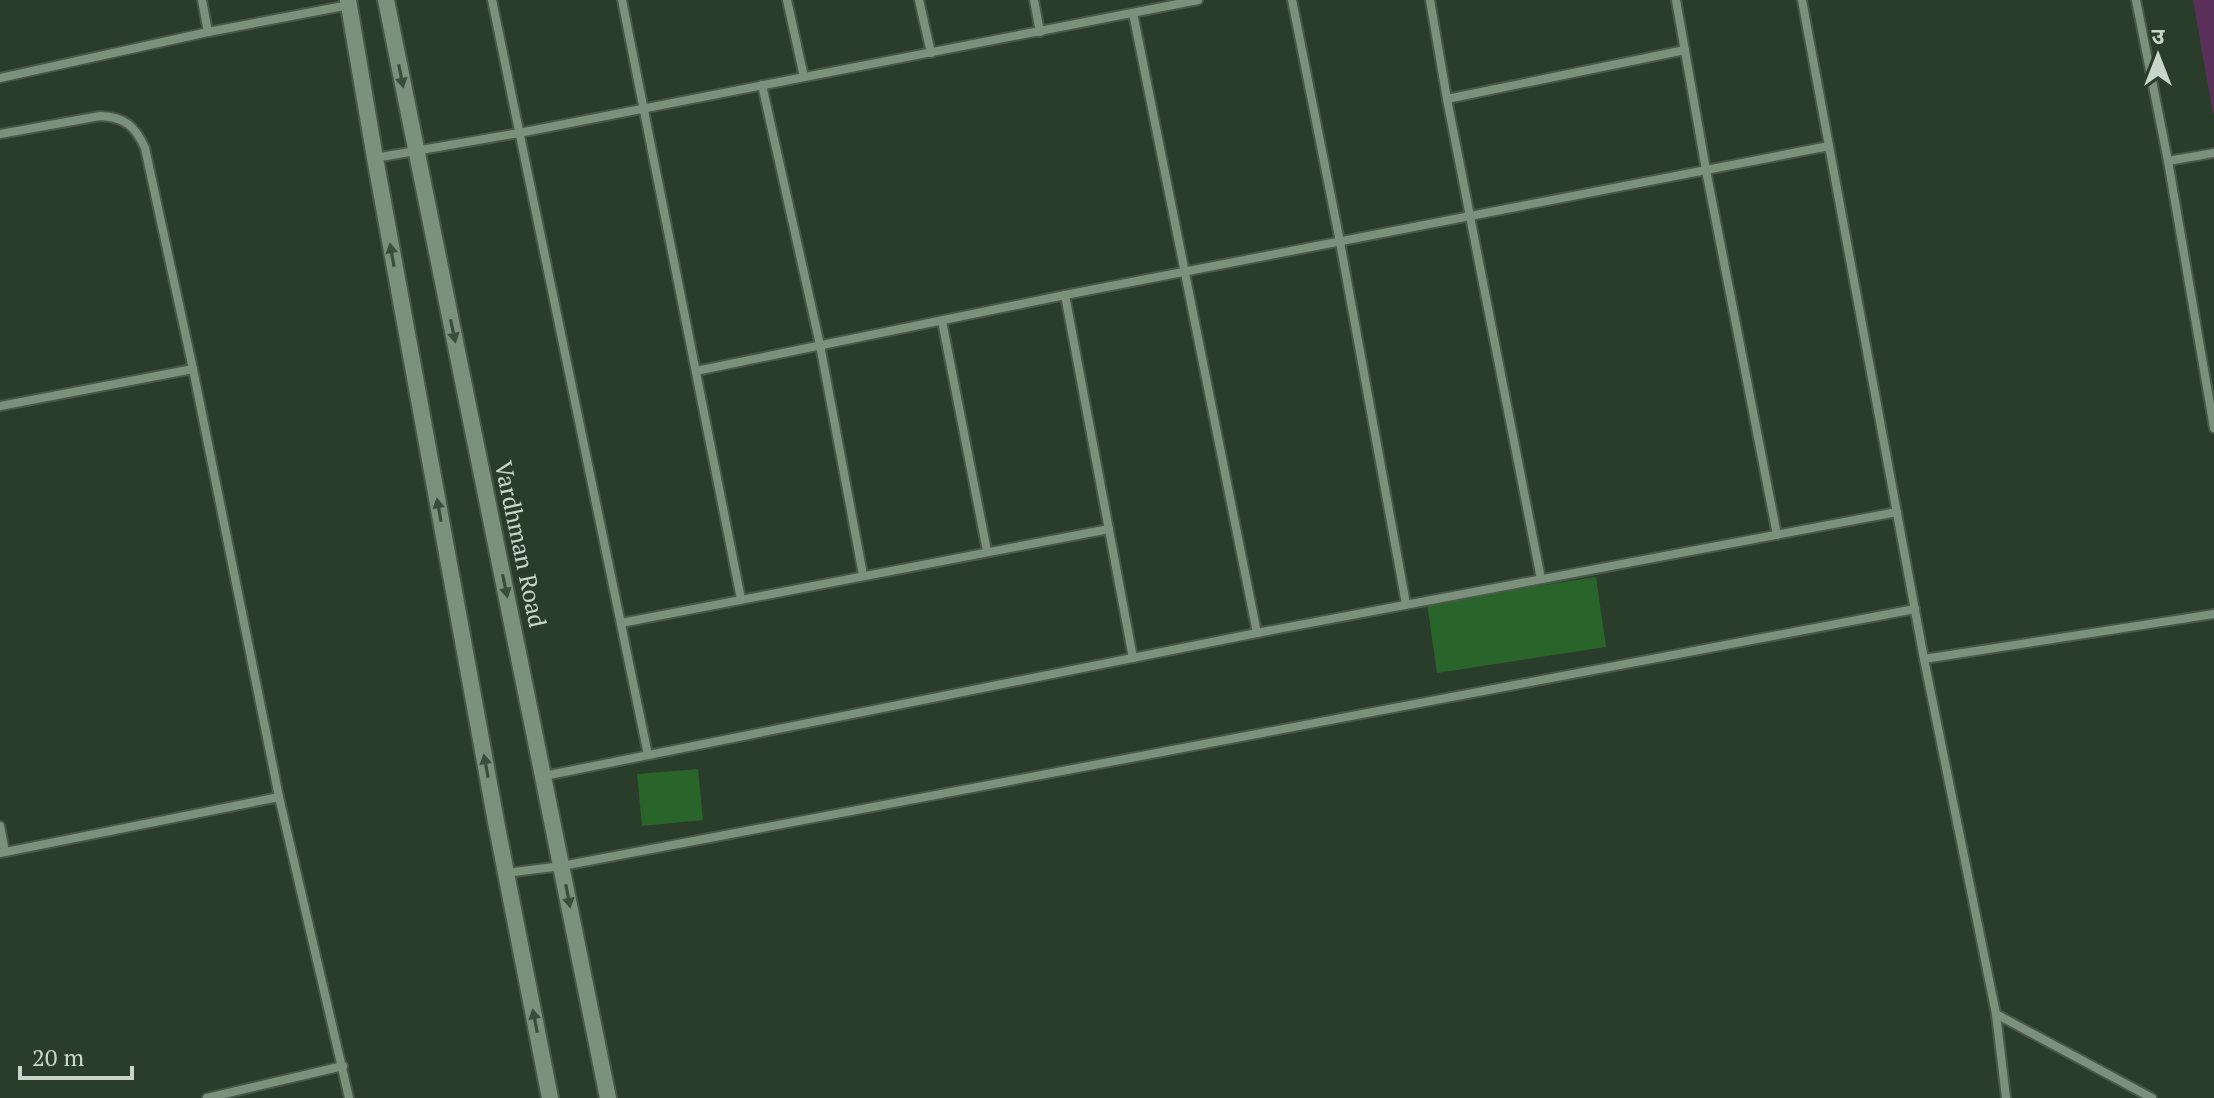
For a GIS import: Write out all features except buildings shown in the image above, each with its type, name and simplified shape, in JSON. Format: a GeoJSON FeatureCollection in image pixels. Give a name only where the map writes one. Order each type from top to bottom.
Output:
{"type":"FeatureCollection","features":[{"type":"Feature","properties":{"kind":"street"},"geometry":{"type":"LineString","coordinates":[[202,0],[208,32]]}},
{"type":"Feature","properties":{"kind":"street","name":"Vardhman Road"},"geometry":{"type":"LineString","coordinates":[[386,0],[608,1098]]}},
{"type":"Feature","properties":{"kind":"street"},"geometry":{"type":"LineString","coordinates":[[492,0],[648,755]]}},
{"type":"Feature","properties":{"kind":"street"},"geometry":{"type":"LineString","coordinates":[[622,0],[741,599]]}},
{"type":"Feature","properties":{"kind":"street"},"geometry":{"type":"LineString","coordinates":[[787,0],[804,77]]}},
{"type":"Feature","properties":{"kind":"street"},"geometry":{"type":"LineString","coordinates":[[919,0],[931,53]]}},
{"type":"Feature","properties":{"kind":"street"},"geometry":{"type":"LineString","coordinates":[[1034,0],[1040,32]]}},
{"type":"Feature","properties":{"kind":"street"},"geometry":{"type":"LineString","coordinates":[[375,158],[519,133],[1198,0]]}},
{"type":"Feature","properties":{"kind":"street"},"geometry":{"type":"LineString","coordinates":[[1292,0],[1406,604]]}},
{"type":"Feature","properties":{"kind":"street"},"geometry":{"type":"LineString","coordinates":[[1430,0],[1541,579]]}},
{"type":"Feature","properties":{"kind":"street"},"geometry":{"type":"LineString","coordinates":[[1676,0],[1777,535]]}},
{"type":"Feature","properties":{"kind":"street"},"geometry":{"type":"LineString","coordinates":[[1802,0],[1924,659],[1996,1014],[2006,1098]]}},
{"type":"Feature","properties":{"kind":"street"},"geometry":{"type":"LineString","coordinates":[[2136,0],[2168,161],[2214,428]]}},
{"type":"Feature","properties":{"kind":"street"},"geometry":{"type":"LineString","coordinates":[[0,78],[349,2],[506,873],[550,1098]]}},
{"type":"Feature","properties":{"kind":"street"},"geometry":{"type":"LineString","coordinates":[[1133,13],[1257,633]]}},
{"type":"Feature","properties":{"kind":"street"},"geometry":{"type":"LineString","coordinates":[[1447,99],[1685,50]]}},
{"type":"Feature","properties":{"kind":"street"},"geometry":{"type":"LineString","coordinates":[[762,85],[820,345],[863,575]]}},
{"type":"Feature","properties":{"kind":"street"},"geometry":{"type":"LineString","coordinates":[[0,134],[100,116],[113,117],[127,122],[139,135],[145,148],[279,797],[349,1098]]}},
{"type":"Feature","properties":{"kind":"street"},"geometry":{"type":"LineString","coordinates":[[696,371],[1065,295],[1829,146]]}},
{"type":"Feature","properties":{"kind":"street"},"geometry":{"type":"LineString","coordinates":[[2168,161],[2214,153]]}},
{"type":"Feature","properties":{"kind":"street"},"geometry":{"type":"LineString","coordinates":[[1065,295],[1133,658]]}},
{"type":"Feature","properties":{"kind":"street"},"geometry":{"type":"LineString","coordinates":[[942,321],[987,551]]}},
{"type":"Feature","properties":{"kind":"street"},"geometry":{"type":"LineString","coordinates":[[0,406],[193,369]]}},
{"type":"Feature","properties":{"kind":"street"},"geometry":{"type":"LineString","coordinates":[[544,776],[1257,633],[1897,512]]}},
{"type":"Feature","properties":{"kind":"street"},"geometry":{"type":"LineString","coordinates":[[621,623],[1109,529]]}},
{"type":"Feature","properties":{"kind":"street"},"geometry":{"type":"LineString","coordinates":[[506,873],[562,866],[1915,609]]}},
{"type":"Feature","properties":{"kind":"street"},"geometry":{"type":"LineString","coordinates":[[1924,659],[2214,614]]}},
{"type":"Feature","properties":{"kind":"street"},"geometry":{"type":"LineString","coordinates":[[0,826],[2,853],[279,797]]}},
{"type":"Feature","properties":{"kind":"street"},"geometry":{"type":"LineString","coordinates":[[1996,1014],[2152,1098]]}},
{"type":"Feature","properties":{"kind":"street"},"geometry":{"type":"LineString","coordinates":[[207,1098],[343,1066]]}},
{"type":"Feature","properties":{"kind":"shaded area"},"geometry":{"type":"Polygon","coordinates":[[[2193,0],[2214,0],[2214,114],[2213,114],[2193,0]]]}}]}
